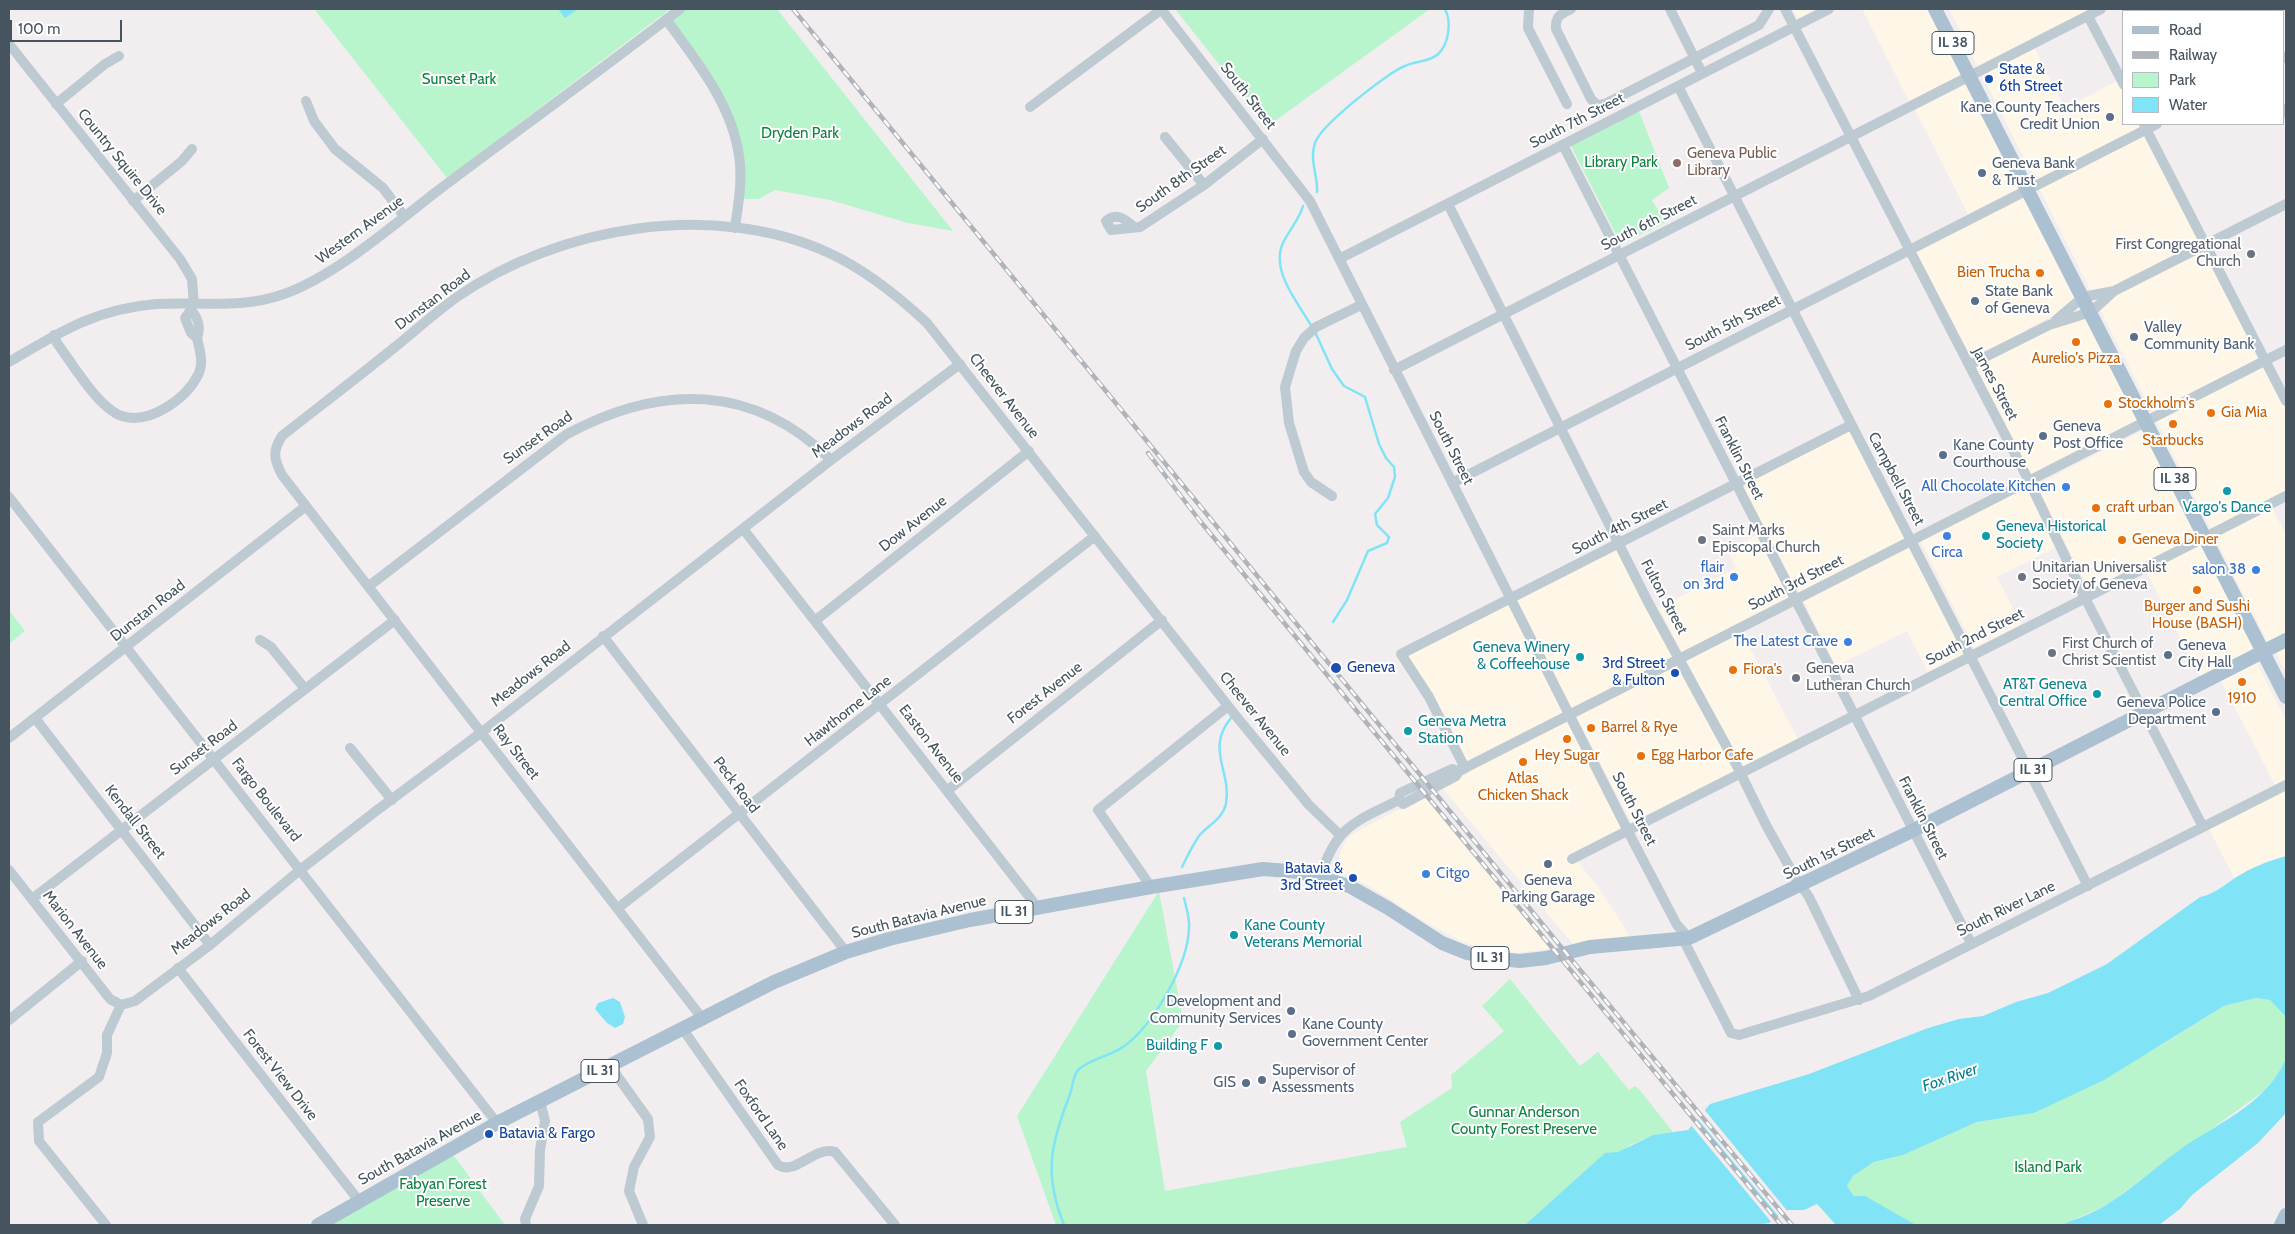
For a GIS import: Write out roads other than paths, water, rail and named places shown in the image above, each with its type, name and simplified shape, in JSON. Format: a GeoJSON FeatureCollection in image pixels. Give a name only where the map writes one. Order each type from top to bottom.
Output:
{"type":"FeatureCollection","features":[{"type":"Feature","properties":{"kind":"main road","name":"IL 38"},"geometry":{"type":"LineString","coordinates":[[1935,9],[2286,698]]}},
{"type":"Feature","properties":{"kind":"main road","name":"IL 31"},"geometry":{"type":"LineString","coordinates":[[2263,652],[2286,640]]}},
{"type":"Feature","properties":{"kind":"main road","name":"South 1st Street"},"geometry":{"type":"LineString","coordinates":[[1388,908],[1428,935],[1454,948],[1500,960],[1520,961],[1546,958],[1590,948],[1683,939],[1912,831],[2263,652]]}},
{"type":"Feature","properties":{"kind":"main road","name":"South Batavia Avenue"},"geometry":{"type":"LineString","coordinates":[[318,1225],[497,1123],[774,982],[846,952],[934,928],[1151,887],[1263,869],[1321,876],[1360,891],[1388,908]]}},
{"type":"Feature","properties":{"kind":"main road"},"geometry":{"type":"LineString","coordinates":[[2281,1225],[2286,1215]]}},
{"type":"Feature","properties":{"kind":"street","name":"Western Avenue"},"geometry":{"type":"LineString","coordinates":[[9,362],[54,335],[94,316],[123,308],[158,304],[234,305],[261,301],[305,285],[328,273],[680,9]]}},
{"type":"Feature","properties":{"kind":"street"},"geometry":{"type":"LineString","coordinates":[[1030,107],[1161,9]]}},
{"type":"Feature","properties":{"kind":"street","name":"South Street"},"geometry":{"type":"LineString","coordinates":[[1161,9],[1310,201],[1683,939]]}},
{"type":"Feature","properties":{"kind":"street"},"geometry":{"type":"LineString","coordinates":[[1529,9],[1528,28],[1568,104]]}},
{"type":"Feature","properties":{"kind":"street"},"geometry":{"type":"LineString","coordinates":[[1571,9],[1559,15],[1555,21],[1556,29],[1591,99],[1597,105],[1605,104],[1759,25],[1769,9]]}},
{"type":"Feature","properties":{"kind":"street"},"geometry":{"type":"LineString","coordinates":[[1670,9],[1702,73]]}},
{"type":"Feature","properties":{"kind":"street","name":"James Street"},"geometry":{"type":"LineString","coordinates":[[1784,9],[2029,480],[2085,598],[2203,827]]}},
{"type":"Feature","properties":{"kind":"street","name":"South 7th Street"},"geometry":{"type":"LineString","coordinates":[[1339,259],[1829,9]]}},
{"type":"Feature","properties":{"kind":"street","name":"South 6th Street"},"geometry":{"type":"LineString","coordinates":[[1394,370],[2102,9]]}},
{"type":"Feature","properties":{"kind":"street"},"geometry":{"type":"LineString","coordinates":[[2088,16],[2122,81]]}},
{"type":"Feature","properties":{"kind":"street"},"geometry":{"type":"LineString","coordinates":[[666,20],[716,92],[734,133],[740,157],[740,183],[735,228]]}},
{"type":"Feature","properties":{"kind":"street","name":"Country Squire Drive"},"geometry":{"type":"LineString","coordinates":[[9,44],[180,259],[192,279],[194,305]]}},
{"type":"Feature","properties":{"kind":"street"},"geometry":{"type":"LineString","coordinates":[[56,104],[105,64],[119,56]]}},
{"type":"Feature","properties":{"kind":"street","name":"Campbell Street"},"geometry":{"type":"LineString","coordinates":[[1678,86],[2088,886]]}},
{"type":"Feature","properties":{"kind":"street"},"geometry":{"type":"LineString","coordinates":[[306,102],[314,121],[335,149],[383,188],[404,216]]}},
{"type":"Feature","properties":{"kind":"street"},"geometry":{"type":"LineString","coordinates":[[2145,126],[2286,401]]}},
{"type":"Feature","properties":{"kind":"street","name":"South 5th Street"},"geometry":{"type":"LineString","coordinates":[[1452,483],[1909,251],[2145,126]]}},
{"type":"Feature","properties":{"kind":"street"},"geometry":{"type":"LineString","coordinates":[[1165,137],[1204,185]]}},
{"type":"Feature","properties":{"kind":"street","name":"South 8th Street"},"geometry":{"type":"LineString","coordinates":[[1111,230],[1140,226],[1161,214],[1204,185],[1263,139]]}},
{"type":"Feature","properties":{"kind":"street","name":"Franklin Street"},"geometry":{"type":"LineString","coordinates":[[1563,145],[1788,589],[1796,600],[1855,714],[1912,831],[1972,944]]}},
{"type":"Feature","properties":{"kind":"street"},"geometry":{"type":"LineString","coordinates":[[133,201],[182,161],[192,149]]}},
{"type":"Feature","properties":{"kind":"street","name":"Fulton Street"},"geometry":{"type":"LineString","coordinates":[[1448,204],[1619,544],[1770,834],[1794,878],[1809,897],[1859,1000]]}},
{"type":"Feature","properties":{"kind":"street"},"geometry":{"type":"LineString","coordinates":[[1969,365],[2049,325],[2091,312],[2114,292],[2286,204]]}},
{"type":"Feature","properties":{"kind":"street","name":"Dunstan Road"},"geometry":{"type":"LineString","coordinates":[[274,455],[276,444],[282,436],[457,297],[513,265],[562,246],[644,227],[684,224],[735,228]]}},
{"type":"Feature","properties":{"kind":"street","name":"Cheever Avenue"},"geometry":{"type":"LineString","coordinates":[[735,228],[763,232],[799,242],[859,268],[906,303],[927,323],[1228,706],[1309,805],[1340,835]]}},
{"type":"Feature","properties":{"kind":"street"},"geometry":{"type":"LineString","coordinates":[[2049,325],[2083,297],[2114,292]]}},
{"type":"Feature","properties":{"kind":"street"},"geometry":{"type":"LineString","coordinates":[[1332,496],[1311,482],[1304,472],[1289,423],[1285,387],[1299,345],[1316,327],[1361,305]]}},
{"type":"Feature","properties":{"kind":"street"},"geometry":{"type":"LineString","coordinates":[[54,335],[57,343],[106,408],[122,416],[140,419],[161,411],[184,393],[198,375],[202,357],[197,338]]}},
{"type":"Feature","properties":{"kind":"street","name":"South 3rd Street"},"geometry":{"type":"LineString","coordinates":[[1321,876],[1326,858],[1340,835],[1356,821],[1399,800],[1400,793],[1452,769],[1462,769],[1680,660],[2145,420],[2286,350]]}},
{"type":"Feature","properties":{"kind":"street","name":"Meadows Road"},"geometry":{"type":"LineString","coordinates":[[121,1005],[136,1001],[210,945],[300,870],[482,732],[603,636],[744,530],[831,460],[960,364]]}},
{"type":"Feature","properties":{"kind":"street","name":"Sunset Road"},"geometry":{"type":"LineString","coordinates":[[369,586],[567,434],[594,419],[626,408],[661,401],[692,399],[726,402],[760,410],[789,425],[812,442],[831,460]]}},
{"type":"Feature","properties":{"kind":"street","name":"South 4th Street"},"geometry":{"type":"LineString","coordinates":[[1462,769],[1428,697],[1402,654],[1852,425]]}},
{"type":"Feature","properties":{"kind":"street","name":"Dow Avenue"},"geometry":{"type":"LineString","coordinates":[[816,620],[1029,451]]}},
{"type":"Feature","properties":{"kind":"street","name":"Ray Street"},"geometry":{"type":"LineString","coordinates":[[274,455],[282,475],[702,1018]]}},
{"type":"Feature","properties":{"kind":"street","name":"South 2nd Street"},"geometry":{"type":"LineString","coordinates":[[1572,859],[2286,496]]}},
{"type":"Feature","properties":{"kind":"street","name":"Fargo Boulevard"},"geometry":{"type":"LineString","coordinates":[[9,497],[497,1123]]}},
{"type":"Feature","properties":{"kind":"street","name":"Dunstan Road"},"geometry":{"type":"LineString","coordinates":[[9,738],[306,506]]}},
{"type":"Feature","properties":{"kind":"street","name":"Easton Avenue"},"geometry":{"type":"LineString","coordinates":[[744,530],[816,620],[1038,908]]}},
{"type":"Feature","properties":{"kind":"street","name":"Hawthorne Lane"},"geometry":{"type":"LineString","coordinates":[[618,908],[1096,536]]}},
{"type":"Feature","properties":{"kind":"street","name":"Sunset Road"},"geometry":{"type":"LineString","coordinates":[[32,899],[395,620]]}},
{"type":"Feature","properties":{"kind":"street","name":"Forest Avenue"},"geometry":{"type":"LineString","coordinates":[[948,790],[1162,620]]}},
{"type":"Feature","properties":{"kind":"street","name":"Peck Road"},"geometry":{"type":"LineString","coordinates":[[603,636],[846,952]]}},
{"type":"Feature","properties":{"kind":"street"},"geometry":{"type":"LineString","coordinates":[[260,640],[271,647],[305,689]]}},
{"type":"Feature","properties":{"kind":"street"},"geometry":{"type":"LineString","coordinates":[[1151,887],[1098,810],[1228,706]]}},
{"type":"Feature","properties":{"kind":"street","name":"Kendall Street"},"geometry":{"type":"LineString","coordinates":[[35,718],[210,945]]}},
{"type":"Feature","properties":{"kind":"street"},"geometry":{"type":"LineString","coordinates":[[350,748],[392,800]]}},
{"type":"Feature","properties":{"kind":"street","name":"South River Lane"},"geometry":{"type":"LineString","coordinates":[[1683,939],[1731,1033],[1739,1035],[1859,1000],[2088,886],[2286,784]]}},
{"type":"Feature","properties":{"kind":"street","name":"Marion Avenue"},"geometry":{"type":"LineString","coordinates":[[9,870],[110,998],[121,1005]]}},
{"type":"Feature","properties":{"kind":"street"},"geometry":{"type":"LineString","coordinates":[[9,1020],[82,962]]}},
{"type":"Feature","properties":{"kind":"street","name":"Forest View Drive"},"geometry":{"type":"LineString","coordinates":[[178,968],[359,1201]]}},
{"type":"Feature","properties":{"kind":"street"},"geometry":{"type":"LineString","coordinates":[[106,1225],[39,1141],[38,1122],[99,1077],[107,1053],[108,1035],[121,1005]]}},
{"type":"Feature","properties":{"kind":"street","name":"Foxford Lane"},"geometry":{"type":"LineString","coordinates":[[682,1028],[778,1165],[789,1167],[824,1151],[835,1152],[895,1225]]}},
{"type":"Feature","properties":{"kind":"street"},"geometry":{"type":"LineString","coordinates":[[610,1066],[648,1119],[650,1137],[634,1167],[628,1191],[643,1225]]}},
{"type":"Feature","properties":{"kind":"street"},"geometry":{"type":"LineString","coordinates":[[526,1225],[525,1219],[539,1186],[540,1150],[545,1121],[540,1101]]}},
{"type":"Feature","properties":{"kind":"water"},"geometry":{"type":"Polygon","coordinates":[[[558,9],[578,9],[565,18],[558,9]]]}},
{"type":"Feature","properties":{"kind":"water","name":"Fox River"},"geometry":{"type":"Polygon","coordinates":[[[2286,856],[2286,1017],[2270,1000],[2256,998],[2224,1006],[2104,1080],[2034,1113],[1977,1122],[1903,1155],[1874,1162],[1853,1176],[1847,1186],[1854,1196],[1865,1196],[1916,1225],[1836,1225],[1817,1204],[1804,1210],[1788,1210],[1769,1223],[1755,1225],[1525,1225],[1605,1153],[1618,1152],[1653,1135],[1688,1130],[1710,1104],[1809,1074],[1928,1028],[1959,1019],[1983,1016],[2016,1002],[2048,993],[2107,964],[2200,897],[2214,892],[2253,868],[2286,856]]]}},
{"type":"Feature","properties":{"kind":"water"},"geometry":{"type":"Polygon","coordinates":[[[613,998],[620,1002],[625,1017],[623,1024],[615,1028],[607,1023],[595,1009],[598,1003],[613,998]]]}},
{"type":"Feature","properties":{"kind":"water"},"geometry":{"type":"Polygon","coordinates":[[[2286,1058],[2286,1113],[2258,1143],[2192,1195],[2180,1209],[2159,1225],[2061,1225],[2106,1205],[2185,1146],[2243,1109],[2268,1087],[2286,1058]]]}},
{"type":"Feature","properties":{"kind":"waterway"},"geometry":{"type":"LineString","coordinates":[[1317,192],[1313,149],[1320,135],[1341,113],[1384,78],[1405,66],[1430,59],[1441,51],[1447,39],[1449,27],[1445,9]]}},
{"type":"Feature","properties":{"kind":"waterway"},"geometry":{"type":"LineString","coordinates":[[1303,206],[1283,243],[1280,265],[1288,287],[1312,327]]}},
{"type":"Feature","properties":{"kind":"waterway"},"geometry":{"type":"LineString","coordinates":[[1315,332],[1332,369],[1344,386],[1365,397],[1379,444],[1386,458],[1394,467],[1395,477],[1388,498],[1375,514],[1377,525],[1389,537],[1387,543],[1368,551],[1347,600],[1333,622]]}},
{"type":"Feature","properties":{"kind":"waterway"},"geometry":{"type":"LineString","coordinates":[[1182,867],[1199,836],[1218,818],[1226,804],[1226,781],[1221,761],[1220,740],[1231,718]]}},
{"type":"Feature","properties":{"kind":"waterway"},"geometry":{"type":"LineString","coordinates":[[1064,1225],[1054,1191],[1052,1161],[1057,1131],[1075,1075],[1084,1066],[1123,1047],[1146,1025],[1167,994],[1176,976],[1187,943],[1189,920],[1184,898]]}},
{"type":"Feature","properties":{"kind":"railway"},"geometry":{"type":"LineString","coordinates":[[793,9],[1571,959],[1792,1225]]}},
{"type":"Feature","properties":{"kind":"railway"},"geometry":{"type":"LineString","coordinates":[[1148,453],[1200,521],[1781,1225]]}},
{"type":"Feature","properties":{"kind":"place","name":"State & 6th Street"},"geometry":{"type":"Point","coordinates":[1989,79]}},
{"type":"Feature","properties":{"kind":"place","name":"Kane County Teachers Credit Union"},"geometry":{"type":"Point","coordinates":[2110,117]}},
{"type":"Feature","properties":{"kind":"place","name":"Geneva Public Library"},"geometry":{"type":"Point","coordinates":[1677,163]}},
{"type":"Feature","properties":{"kind":"place","name":"Geneva Bank & Trust"},"geometry":{"type":"Point","coordinates":[1982,173]}},
{"type":"Feature","properties":{"kind":"place","name":"First Congregational Church"},"geometry":{"type":"Point","coordinates":[2251,254]}},
{"type":"Feature","properties":{"kind":"place","name":"Bien Trucha"},"geometry":{"type":"Point","coordinates":[2040,273]}},
{"type":"Feature","properties":{"kind":"place","name":"State Bank of Geneva"},"geometry":{"type":"Point","coordinates":[1975,301]}},
{"type":"Feature","properties":{"kind":"place","name":"Valley Community Bank"},"geometry":{"type":"Point","coordinates":[2134,337]}},
{"type":"Feature","properties":{"kind":"place","name":"Aurelio's Pizza"},"geometry":{"type":"Point","coordinates":[2076,342]}},
{"type":"Feature","properties":{"kind":"place","name":"Stockholm's"},"geometry":{"type":"Point","coordinates":[2108,404]}},
{"type":"Feature","properties":{"kind":"place","name":"Gia Mia"},"geometry":{"type":"Point","coordinates":[2211,413]}},
{"type":"Feature","properties":{"kind":"place","name":"Starbucks"},"geometry":{"type":"Point","coordinates":[2173,424]}},
{"type":"Feature","properties":{"kind":"place","name":"Geneva Post Office"},"geometry":{"type":"Point","coordinates":[2043,436]}},
{"type":"Feature","properties":{"kind":"place","name":"Kane County Courthouse"},"geometry":{"type":"Point","coordinates":[1943,455]}},
{"type":"Feature","properties":{"kind":"place","name":"All Chocolate Kitchen"},"geometry":{"type":"Point","coordinates":[2066,487]}},
{"type":"Feature","properties":{"kind":"place","name":"Vargo's Dance"},"geometry":{"type":"Point","coordinates":[2227,491]}},
{"type":"Feature","properties":{"kind":"place","name":"craft urban"},"geometry":{"type":"Point","coordinates":[2096,508]}},
{"type":"Feature","properties":{"kind":"place","name":"Circa"},"geometry":{"type":"Point","coordinates":[1947,536]}},
{"type":"Feature","properties":{"kind":"place","name":"Geneva Historical Society"},"geometry":{"type":"Point","coordinates":[1986,536]}},
{"type":"Feature","properties":{"kind":"place","name":"Saint Marks Episcopal Church"},"geometry":{"type":"Point","coordinates":[1702,540]}},
{"type":"Feature","properties":{"kind":"place","name":"Geneva Diner"},"geometry":{"type":"Point","coordinates":[2122,540]}},
{"type":"Feature","properties":{"kind":"place","name":"salon 38"},"geometry":{"type":"Point","coordinates":[2256,570]}},
{"type":"Feature","properties":{"kind":"place","name":"flair on 3rd"},"geometry":{"type":"Point","coordinates":[1734,577]}},
{"type":"Feature","properties":{"kind":"place","name":"Unitarian Universalist Society of Geneva"},"geometry":{"type":"Point","coordinates":[2022,577]}},
{"type":"Feature","properties":{"kind":"place","name":"Burger and Sushi House (BASH)"},"geometry":{"type":"Point","coordinates":[2197,590]}},
{"type":"Feature","properties":{"kind":"place","name":"The Latest Crave"},"geometry":{"type":"Point","coordinates":[1848,642]}},
{"type":"Feature","properties":{"kind":"place","name":"First Church of Christ Scientist"},"geometry":{"type":"Point","coordinates":[2052,653]}},
{"type":"Feature","properties":{"kind":"place","name":"Geneva City Hall"},"geometry":{"type":"Point","coordinates":[2168,655]}},
{"type":"Feature","properties":{"kind":"place","name":"Geneva Winery & Coffeehouse"},"geometry":{"type":"Point","coordinates":[1580,657]}},
{"type":"Feature","properties":{"kind":"place","name":"Geneva"},"geometry":{"type":"Point","coordinates":[1336,668]}},
{"type":"Feature","properties":{"kind":"place","name":"Fiora's"},"geometry":{"type":"Point","coordinates":[1733,670]}},
{"type":"Feature","properties":{"kind":"place","name":"3rd Street & Fulton"},"geometry":{"type":"Point","coordinates":[1675,673]}},
{"type":"Feature","properties":{"kind":"place","name":"Geneva Lutheran Church"},"geometry":{"type":"Point","coordinates":[1796,678]}},
{"type":"Feature","properties":{"kind":"place","name":"1910"},"geometry":{"type":"Point","coordinates":[2242,682]}},
{"type":"Feature","properties":{"kind":"place","name":"AT&T Geneva Central Office"},"geometry":{"type":"Point","coordinates":[2097,694]}},
{"type":"Feature","properties":{"kind":"place","name":"Geneva Police Department"},"geometry":{"type":"Point","coordinates":[2216,712]}},
{"type":"Feature","properties":{"kind":"place","name":"Barrel & Rye"},"geometry":{"type":"Point","coordinates":[1591,728]}},
{"type":"Feature","properties":{"kind":"place","name":"Geneva Metra Station"},"geometry":{"type":"Point","coordinates":[1408,731]}},
{"type":"Feature","properties":{"kind":"place","name":"Hey Sugar"},"geometry":{"type":"Point","coordinates":[1567,739]}},
{"type":"Feature","properties":{"kind":"place","name":"Egg Harbor Cafe"},"geometry":{"type":"Point","coordinates":[1641,756]}},
{"type":"Feature","properties":{"kind":"place","name":"Atlas Chicken Shack"},"geometry":{"type":"Point","coordinates":[1523,762]}},
{"type":"Feature","properties":{"kind":"place","name":"Geneva Parking Garage"},"geometry":{"type":"Point","coordinates":[1548,864]}},
{"type":"Feature","properties":{"kind":"place","name":"Citgo"},"geometry":{"type":"Point","coordinates":[1426,874]}},
{"type":"Feature","properties":{"kind":"place","name":"Batavia & 3rd Street"},"geometry":{"type":"Point","coordinates":[1353,878]}},
{"type":"Feature","properties":{"kind":"place","name":"Kane County Veterans Memorial"},"geometry":{"type":"Point","coordinates":[1234,935]}},
{"type":"Feature","properties":{"kind":"place","name":"Development and Community Services"},"geometry":{"type":"Point","coordinates":[1291,1011]}},
{"type":"Feature","properties":{"kind":"place","name":"Kane County Government Center"},"geometry":{"type":"Point","coordinates":[1292,1034]}},
{"type":"Feature","properties":{"kind":"place","name":"Building F"},"geometry":{"type":"Point","coordinates":[1218,1046]}},
{"type":"Feature","properties":{"kind":"place","name":"Supervisor of Assessments"},"geometry":{"type":"Point","coordinates":[1262,1080]}},
{"type":"Feature","properties":{"kind":"place","name":"GIS"},"geometry":{"type":"Point","coordinates":[1246,1083]}},
{"type":"Feature","properties":{"kind":"place","name":"Batavia & Fargo"},"geometry":{"type":"Point","coordinates":[489,1134]}},
{"type":"Feature","properties":{"kind":"park label","name":"Sunset Park"},"geometry":{"type":"Point","coordinates":[459,80]}},
{"type":"Feature","properties":{"kind":"park label","name":"Dryden Park"},"geometry":{"type":"Point","coordinates":[800,134]}},
{"type":"Feature","properties":{"kind":"park label","name":"Library Park"},"geometry":{"type":"Point","coordinates":[1621,163]}},
{"type":"Feature","properties":{"kind":"park label","name":"Gunnar Anderson County Forest Preserve"},"geometry":{"type":"Point","coordinates":[1524,1122]}},
{"type":"Feature","properties":{"kind":"park label","name":"Island Park"},"geometry":{"type":"Point","coordinates":[2048,1168]}},
{"type":"Feature","properties":{"kind":"park label","name":"Fabyan Forest Preserve"},"geometry":{"type":"Point","coordinates":[443,1194]}}]}
